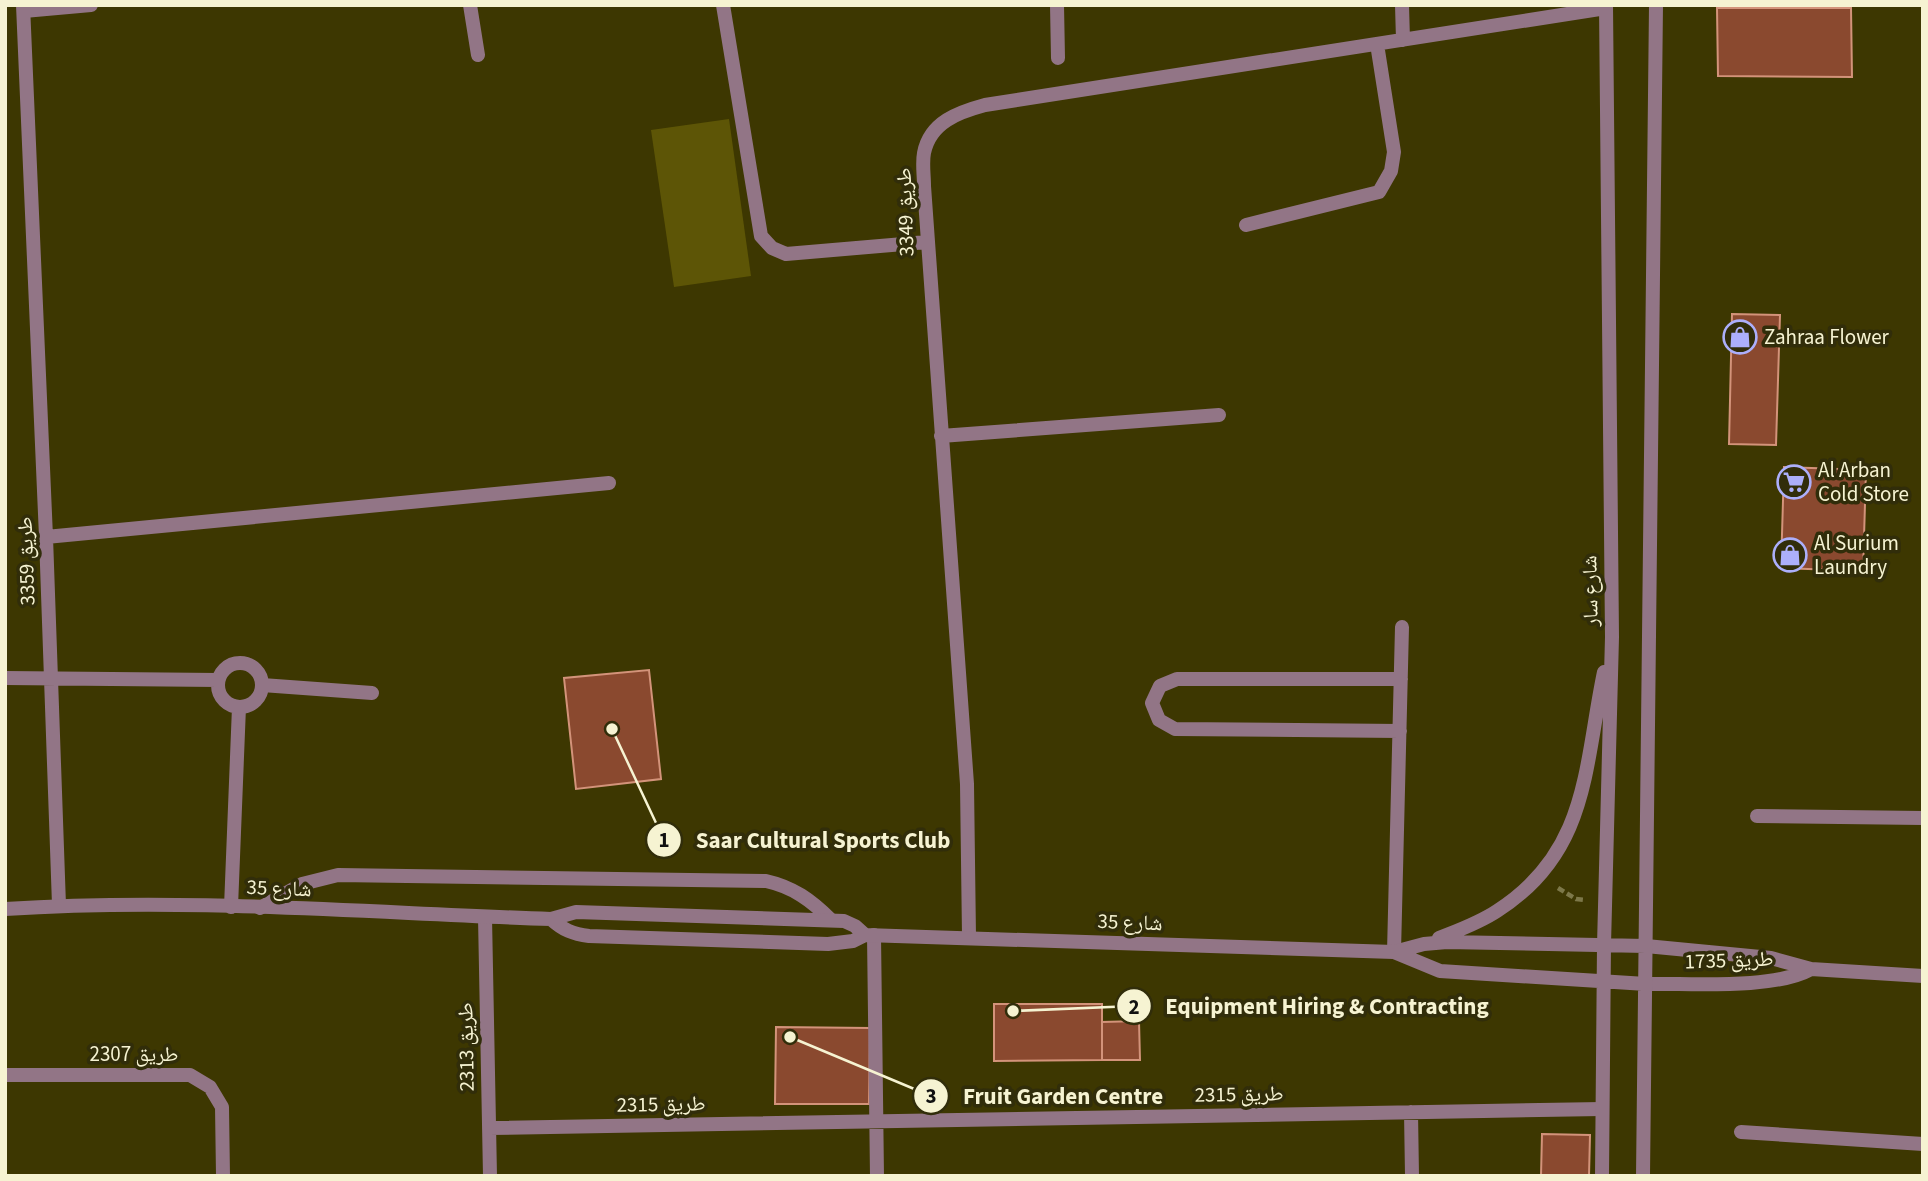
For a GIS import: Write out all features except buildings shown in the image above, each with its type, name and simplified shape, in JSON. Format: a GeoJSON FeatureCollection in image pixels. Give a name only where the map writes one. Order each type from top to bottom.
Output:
{"type":"FeatureCollection","features":[{"type":"Feature","properties":{"kind":"street"},"geometry":{"type":"LineString","coordinates":[[24,8],[91,5]]}},
{"type":"Feature","properties":{"kind":"street"},"geometry":{"type":"LineString","coordinates":[[470,5],[478,55]]}},
{"type":"Feature","properties":{"kind":"street"},"geometry":{"type":"LineString","coordinates":[[723,5],[761,236],[772,248],[786,254],[927,242]]}},
{"type":"Feature","properties":{"kind":"street"},"geometry":{"type":"LineString","coordinates":[[1057,5],[1058,58]]}},
{"type":"Feature","properties":{"kind":"street"},"geometry":{"type":"LineString","coordinates":[[1402,5],[1403,40]]}},
{"type":"Feature","properties":{"kind":"street"},"geometry":{"type":"LineString","coordinates":[[1643,1176],[1656,5]]}},
{"type":"Feature","properties":{"kind":"street","name":"طريق 3349"},"geometry":{"type":"LineString","coordinates":[[969,937],[967,784],[927,242],[924,152],[933,133],[955,113],[985,105],[1606,7]]}},
{"type":"Feature","properties":{"kind":"street","name":"شارع سار"},"geometry":{"type":"LineString","coordinates":[[1602,1176],[1604,945],[1612,637],[1606,7]]}},
{"type":"Feature","properties":{"kind":"street","name":"طريق 3359"},"geometry":{"type":"LineString","coordinates":[[24,8],[58,905]]}},
{"type":"Feature","properties":{"kind":"street"},"geometry":{"type":"LineString","coordinates":[[1246,225],[1379,192],[1391,171],[1394,152],[1377,44]]}},
{"type":"Feature","properties":{"kind":"street"},"geometry":{"type":"LineString","coordinates":[[941,436],[1219,415]]}},
{"type":"Feature","properties":{"kind":"street"},"geometry":{"type":"LineString","coordinates":[[46,537],[609,483]]}},
{"type":"Feature","properties":{"kind":"street"},"geometry":{"type":"LineString","coordinates":[[1394,952],[1402,627]]}},
{"type":"Feature","properties":{"kind":"street"},"geometry":{"type":"LineString","coordinates":[[1424,944],[1472,925],[1516,899],[1540,876],[1564,842],[1582,795],[1612,637]]}},
{"type":"Feature","properties":{"kind":"street"},"geometry":{"type":"LineString","coordinates":[[247,664],[260,676],[262,685],[255,701],[239,707],[225,701],[218,688],[218,680],[229,666],[247,664]]}},
{"type":"Feature","properties":{"kind":"street"},"geometry":{"type":"LineString","coordinates":[[5,678],[218,680]]}},
{"type":"Feature","properties":{"kind":"street"},"geometry":{"type":"LineString","coordinates":[[1400,731],[1175,729],[1158,720],[1152,703],[1160,686],[1177,679],[1401,679]]}},
{"type":"Feature","properties":{"kind":"street"},"geometry":{"type":"LineString","coordinates":[[262,685],[372,693]]}},
{"type":"Feature","properties":{"kind":"street"},"geometry":{"type":"LineString","coordinates":[[232,907],[239,707]]}},
{"type":"Feature","properties":{"kind":"street"},"geometry":{"type":"LineString","coordinates":[[1757,816],[1923,818]]}},
{"type":"Feature","properties":{"kind":"street"},"geometry":{"type":"LineString","coordinates":[[260,908],[302,884],[338,875],[766,881],[797,891],[831,920]]}},
{"type":"Feature","properties":{"kind":"street","name":"شارع 35"},"geometry":{"type":"LineString","coordinates":[[5,909],[58,905],[232,907],[551,919],[576,912],[844,921],[869,935]]}},
{"type":"Feature","properties":{"kind":"street","name":"طريق 2313"},"geometry":{"type":"LineString","coordinates":[[485,917],[490,1176]]}},
{"type":"Feature","properties":{"kind":"street","name":"شارع 35"},"geometry":{"type":"LineString","coordinates":[[551,919],[562,929],[589,936],[828,944],[853,941],[869,935],[1394,952],[1424,944],[1464,942],[1646,946]]}},
{"type":"Feature","properties":{"kind":"street"},"geometry":{"type":"LineString","coordinates":[[869,935],[877,1176]]}},
{"type":"Feature","properties":{"kind":"street","name":"طريق 1735"},"geometry":{"type":"LineString","coordinates":[[1646,946],[1771,958],[1811,969],[1923,976]]}},
{"type":"Feature","properties":{"kind":"street","name":"شارع 35"},"geometry":{"type":"LineString","coordinates":[[1394,952],[1440,971],[1646,984]]}},
{"type":"Feature","properties":{"kind":"street","name":"طريق 1735"},"geometry":{"type":"LineString","coordinates":[[1646,984],[1773,981],[1800,975],[1811,969]]}},
{"type":"Feature","properties":{"kind":"street","name":"طريق 2307"},"geometry":{"type":"LineString","coordinates":[[5,1075],[190,1075],[210,1087],[222,1107],[223,1176]]}},
{"type":"Feature","properties":{"kind":"street","name":"طريق 2315"},"geometry":{"type":"LineString","coordinates":[[489,1128],[1602,1109]]}},
{"type":"Feature","properties":{"kind":"street"},"geometry":{"type":"LineString","coordinates":[[1411,1112],[1412,1176]]}},
{"type":"Feature","properties":{"kind":"street"},"geometry":{"type":"LineString","coordinates":[[1741,1132],[1923,1144]]}},
{"type":"Feature","properties":{"kind":"shaded area"},"geometry":{"type":"Polygon","coordinates":[[[729,119],[751,276],[674,287],[651,130],[729,119]]]}},
{"type":"Feature","properties":{"kind":"place","name":"Zahraa Flower"},"geometry":{"type":"Point","coordinates":[1740,337]}},
{"type":"Feature","properties":{"kind":"place","name":"Al Arban Cold Store"},"geometry":{"type":"Point","coordinates":[1794,482]}},
{"type":"Feature","properties":{"kind":"place","name":"Al Surium Laundry"},"geometry":{"type":"Point","coordinates":[1790,555]}},
{"type":"Feature","properties":{"kind":"place","name":"Saar Cultural Sports Club"},"geometry":{"type":"Point","coordinates":[612,729]}},
{"type":"Feature","properties":{"kind":"place","name":"Equipment Hiring & Contracting"},"geometry":{"type":"Point","coordinates":[1013,1011]}},
{"type":"Feature","properties":{"kind":"place","name":"Fruit Garden Centre"},"geometry":{"type":"Point","coordinates":[790,1037]}}]}
